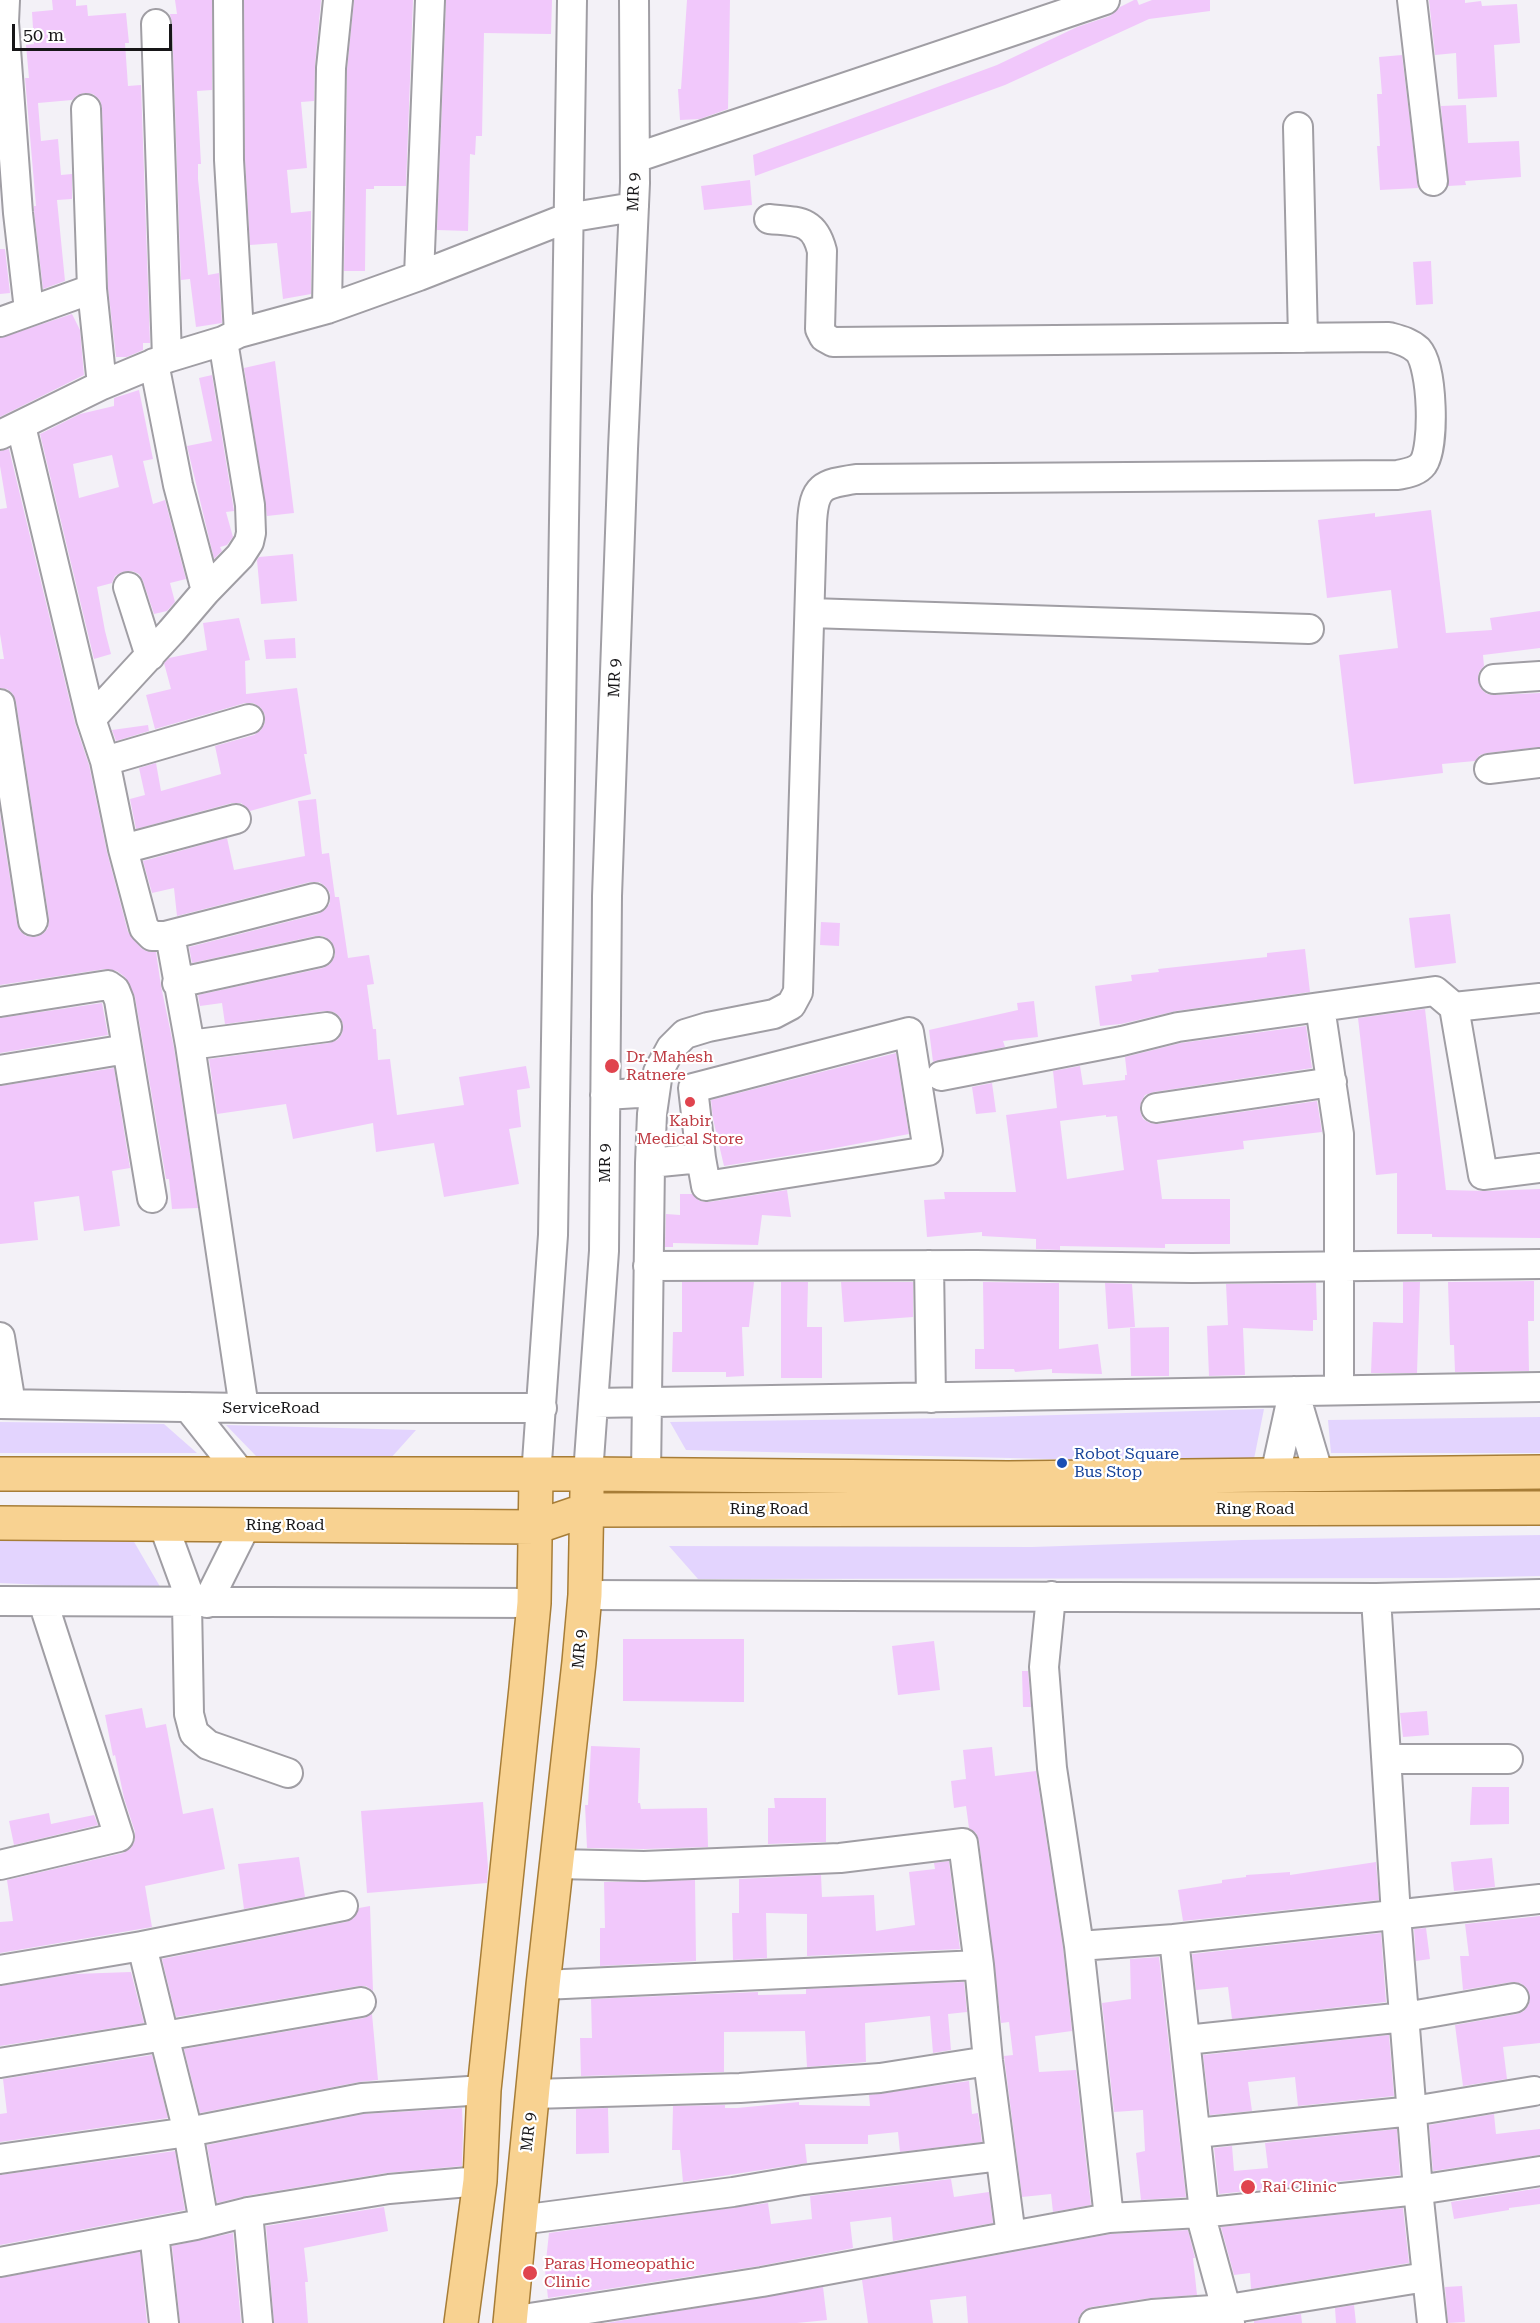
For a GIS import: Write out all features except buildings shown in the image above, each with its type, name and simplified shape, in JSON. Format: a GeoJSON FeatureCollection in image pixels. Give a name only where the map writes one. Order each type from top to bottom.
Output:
{"type":"FeatureCollection","features":[{"type":"Feature","properties":{"kind":"main road","name":"Ring Road"},"geometry":{"type":"LineString","coordinates":[[0,1474],[536,1476],[588,1474],[1008,1478],[1540,1472]]}},
{"type":"Feature","properties":{"kind":"main road","name":"MR 9"},"geometry":{"type":"LineString","coordinates":[[510,2322],[585,1595],[588,1474]]}},
{"type":"Feature","properties":{"kind":"main road"},"geometry":{"type":"LineString","coordinates":[[462,2323],[480,2181],[484,2090],[534,1603],[536,1476]]}},
{"type":"Feature","properties":{"kind":"main road","name":"Ring Road"},"geometry":{"type":"LineString","coordinates":[[0,1523],[536,1527],[586,1510],[1540,1508]]}},
{"type":"Feature","properties":{"kind":"street"},"geometry":{"type":"LineString","coordinates":[[5,0],[4,22],[18,213],[29,310]]}},
{"type":"Feature","properties":{"kind":"street"},"geometry":{"type":"LineString","coordinates":[[91,719],[240,556],[249,542],[251,533],[250,505],[231,337],[228,0]]}},
{"type":"Feature","properties":{"kind":"street"},"geometry":{"type":"LineString","coordinates":[[327,309],[331,69],[338,0]]}},
{"type":"Feature","properties":{"kind":"street"},"geometry":{"type":"LineString","coordinates":[[419,276],[430,0]]}},
{"type":"Feature","properties":{"kind":"street"},"geometry":{"type":"LineString","coordinates":[[536,1476],[553,1235],[572,0]]}},
{"type":"Feature","properties":{"kind":"street","name":"MR 9"},"geometry":{"type":"LineString","coordinates":[[588,1474],[604,1251],[607,896],[623,437],[634,207],[634,0]]}},
{"type":"Feature","properties":{"kind":"street"},"geometry":{"type":"LineString","coordinates":[[635,158],[1105,0]]}},
{"type":"Feature","properties":{"kind":"street"},"geometry":{"type":"LineString","coordinates":[[1412,0],[1432,181]]}},
{"type":"Feature","properties":{"kind":"street"},"geometry":{"type":"LineString","coordinates":[[156,24],[160,360],[178,485],[206,591]]}},
{"type":"Feature","properties":{"kind":"street"},"geometry":{"type":"LineString","coordinates":[[86,110],[92,289],[102,385]]}},
{"type":"Feature","properties":{"kind":"street"},"geometry":{"type":"LineString","coordinates":[[1298,127],[1303,338]]}},
{"type":"Feature","properties":{"kind":"street"},"geometry":{"type":"LineString","coordinates":[[314,898],[170,935],[152,936],[144,928],[123,849],[105,761],[91,719],[11,431],[102,385],[160,360],[327,309],[567,218],[634,207]]}},
{"type":"Feature","properties":{"kind":"street"},"geometry":{"type":"LineString","coordinates":[[646,1475],[645,1402],[650,1164],[658,1072],[671,1048],[685,1034],[774,1014],[791,1005],[798,992],[813,502],[818,491],[830,483],[856,479],[1398,475],[1416,470],[1424,463],[1428,449],[1431,390],[1427,367],[1419,352],[1408,342],[1389,337],[833,342],[824,337],[820,330],[822,250],[819,238],[812,228],[799,222],[769,219]]}},
{"type":"Feature","properties":{"kind":"street"},"geometry":{"type":"LineString","coordinates":[[0,322],[92,289]]}},
{"type":"Feature","properties":{"kind":"street"},"geometry":{"type":"LineString","coordinates":[[128,586],[150,656]]}},
{"type":"Feature","properties":{"kind":"street"},"geometry":{"type":"LineString","coordinates":[[810,613],[1309,629]]}},
{"type":"Feature","properties":{"kind":"street"},"geometry":{"type":"LineString","coordinates":[[1494,679],[1540,676]]}},
{"type":"Feature","properties":{"kind":"street"},"geometry":{"type":"LineString","coordinates":[[0,704],[33,921]]}},
{"type":"Feature","properties":{"kind":"street"},"geometry":{"type":"LineString","coordinates":[[105,761],[249,718]]}},
{"type":"Feature","properties":{"kind":"street"},"geometry":{"type":"LineString","coordinates":[[1489,769],[1540,763]]}},
{"type":"Feature","properties":{"kind":"street"},"geometry":{"type":"LineString","coordinates":[[123,849],[236,819]]}},
{"type":"Feature","properties":{"kind":"street"},"geometry":{"type":"LineString","coordinates":[[170,935],[190,1046],[244,1408]]}},
{"type":"Feature","properties":{"kind":"street"},"geometry":{"type":"LineString","coordinates":[[177,983],[319,952]]}},
{"type":"Feature","properties":{"kind":"street"},"geometry":{"type":"LineString","coordinates":[[0,1002],[108,985],[113,987],[118,994],[152,1198]]}},
{"type":"Feature","properties":{"kind":"street"},"geometry":{"type":"LineString","coordinates":[[941,1076],[1122,1041],[1178,1027],[1435,991],[1454,1007],[1483,1175],[1540,1168]]}},
{"type":"Feature","properties":{"kind":"street"},"geometry":{"type":"LineString","coordinates":[[1454,1007],[1540,998]]}},
{"type":"Feature","properties":{"kind":"street"},"geometry":{"type":"LineString","coordinates":[[1320,1007],[1340,1134],[1339,1390]]}},
{"type":"Feature","properties":{"kind":"street"},"geometry":{"type":"LineString","coordinates":[[190,1046],[327,1027]]}},
{"type":"Feature","properties":{"kind":"street"},"geometry":{"type":"LineString","coordinates":[[909,1032],[928,1150],[706,1186],[700,1158],[693,1088],[909,1032]]}},
{"type":"Feature","properties":{"kind":"street"},"geometry":{"type":"LineString","coordinates":[[0,1070],[127,1049]]}},
{"type":"Feature","properties":{"kind":"street"},"geometry":{"type":"LineString","coordinates":[[1156,1108],[1332,1082]]}},
{"type":"Feature","properties":{"kind":"street"},"geometry":{"type":"LineString","coordinates":[[606,1095],[655,1092]]}},
{"type":"Feature","properties":{"kind":"street"},"geometry":{"type":"LineString","coordinates":[[650,1164],[700,1158]]}},
{"type":"Feature","properties":{"kind":"street"},"geometry":{"type":"LineString","coordinates":[[648,1266],[929,1265],[1192,1268],[1540,1264]]}},
{"type":"Feature","properties":{"kind":"street"},"geometry":{"type":"LineString","coordinates":[[929,1265],[931,1398]]}},
{"type":"Feature","properties":{"kind":"street"},"geometry":{"type":"LineString","coordinates":[[0,1336],[5,1404]]}},
{"type":"Feature","properties":{"kind":"street"},"geometry":{"type":"LineString","coordinates":[[594,1403],[1540,1387]]}},
{"type":"Feature","properties":{"kind":"street"},"geometry":{"type":"LineString","coordinates":[[1294,1391],[1319,1475]]}},
{"type":"Feature","properties":{"kind":"street"},"geometry":{"type":"LineString","coordinates":[[1275,1475],[1294,1391]]}},
{"type":"Feature","properties":{"kind":"street","name":"ServiceRoad"},"geometry":{"type":"LineString","coordinates":[[5,1404],[244,1408],[542,1408]]}},
{"type":"Feature","properties":{"kind":"street"},"geometry":{"type":"LineString","coordinates":[[188,1407],[242,1475]]}},
{"type":"Feature","properties":{"kind":"street"},"geometry":{"type":"LineString","coordinates":[[163,1524],[196,1603],[189,1714],[194,1733],[208,1745],[288,1773]]}},
{"type":"Feature","properties":{"kind":"street"},"geometry":{"type":"LineString","coordinates":[[196,1603],[246,1525]]}},
{"type":"Feature","properties":{"kind":"street"},"geometry":{"type":"LineString","coordinates":[[585,1595],[1376,1598],[1540,1594]]}},
{"type":"Feature","properties":{"kind":"street"},"geometry":{"type":"LineString","coordinates":[[1051,1596],[1044,1666],[1052,1768],[1079,1946],[1109,2218]]}},
{"type":"Feature","properties":{"kind":"street"},"geometry":{"type":"LineString","coordinates":[[1376,1598],[1396,1915],[1418,2190],[1432,2323]]}},
{"type":"Feature","properties":{"kind":"street"},"geometry":{"type":"LineString","coordinates":[[0,1601],[534,1603]]}},
{"type":"Feature","properties":{"kind":"street"},"geometry":{"type":"LineString","coordinates":[[0,1864],[119,1837],[43,1602]]}},
{"type":"Feature","properties":{"kind":"street"},"geometry":{"type":"LineString","coordinates":[[1387,1759],[1508,1759]]}},
{"type":"Feature","properties":{"kind":"street"},"geometry":{"type":"LineString","coordinates":[[557,1864],[644,1866],[840,1858],[963,1843],[1011,2236]]}},
{"type":"Feature","properties":{"kind":"street"},"geometry":{"type":"LineString","coordinates":[[1079,1946],[1174,1939],[1540,1899]]}},
{"type":"Feature","properties":{"kind":"street"},"geometry":{"type":"LineString","coordinates":[[0,1970],[141,1946],[343,1906]]}},
{"type":"Feature","properties":{"kind":"street"},"geometry":{"type":"LineString","coordinates":[[1174,1939],[1196,2133],[1202,2212],[1229,2316]]}},
{"type":"Feature","properties":{"kind":"street"},"geometry":{"type":"LineString","coordinates":[[141,1946],[188,2132],[204,2223]]}},
{"type":"Feature","properties":{"kind":"street"},"geometry":{"type":"LineString","coordinates":[[543,1985],[979,1965]]}},
{"type":"Feature","properties":{"kind":"street"},"geometry":{"type":"LineString","coordinates":[[1186,2040],[1405,2017],[1514,1998]]}},
{"type":"Feature","properties":{"kind":"street"},"geometry":{"type":"LineString","coordinates":[[0,2063],[361,2002]]}},
{"type":"Feature","properties":{"kind":"street"},"geometry":{"type":"LineString","coordinates":[[532,2094],[740,2088],[880,2078],[988,2061]]}},
{"type":"Feature","properties":{"kind":"street"},"geometry":{"type":"LineString","coordinates":[[0,2159],[188,2132],[362,2098],[484,2090]]}},
{"type":"Feature","properties":{"kind":"street"},"geometry":{"type":"LineString","coordinates":[[1196,2133],[1413,2110],[1534,2091]]}},
{"type":"Feature","properties":{"kind":"street"},"geometry":{"type":"LineString","coordinates":[[520,2220],[733,2192],[803,2180],[1000,2156]]}},
{"type":"Feature","properties":{"kind":"street"},"geometry":{"type":"LineString","coordinates":[[510,2322],[762,2282],[1109,2218],[1202,2212],[1418,2190],[1540,2171]]}},
{"type":"Feature","properties":{"kind":"street"},"geometry":{"type":"LineString","coordinates":[[0,2262],[154,2234],[248,2212],[389,2189],[480,2181]]}},
{"type":"Feature","properties":{"kind":"street"},"geometry":{"type":"LineString","coordinates":[[248,2212],[258,2323]]}},
{"type":"Feature","properties":{"kind":"street"},"geometry":{"type":"LineString","coordinates":[[154,2234],[164,2323]]}},
{"type":"Feature","properties":{"kind":"street"},"geometry":{"type":"LineString","coordinates":[[1094,2323],[1152,2314],[1229,2316],[1426,2277]]}},
{"type":"Feature","properties":{"kind":"shaded area"},"geometry":{"type":"Polygon","coordinates":[[[1264,1409],[1253,1464],[686,1450],[670,1422],[953,1418],[1264,1409]]]}},
{"type":"Feature","properties":{"kind":"shaded area"},"geometry":{"type":"Polygon","coordinates":[[[1540,1417],[1540,1453],[1331,1453],[1328,1420],[1540,1417]]]}},
{"type":"Feature","properties":{"kind":"shaded area"},"geometry":{"type":"Polygon","coordinates":[[[0,1422],[164,1424],[197,1453],[0,1453],[0,1422]]]}},
{"type":"Feature","properties":{"kind":"shaded area"},"geometry":{"type":"Polygon","coordinates":[[[226,1425],[416,1430],[390,1459],[256,1456],[226,1425]]]}},
{"type":"Feature","properties":{"kind":"shaded area"},"geometry":{"type":"Polygon","coordinates":[[[1540,1535],[1540,1576],[1445,1578],[698,1579],[669,1546],[1032,1547],[1242,1540],[1540,1535]]]}},
{"type":"Feature","properties":{"kind":"shaded area"},"geometry":{"type":"Polygon","coordinates":[[[0,1540],[133,1540],[162,1590],[0,1583],[0,1540]]]}},
{"type":"Feature","properties":{"kind":"place","name":"Dr. Mahesh Ratnere"},"geometry":{"type":"Point","coordinates":[612,1066]}},
{"type":"Feature","properties":{"kind":"place","name":"Kabir Medical Store"},"geometry":{"type":"Point","coordinates":[690,1102]}},
{"type":"Feature","properties":{"kind":"place","name":"Robot Square Bus Stop"},"geometry":{"type":"Point","coordinates":[1062,1463]}},
{"type":"Feature","properties":{"kind":"place","name":"Rai Clinic"},"geometry":{"type":"Point","coordinates":[1248,2187]}},
{"type":"Feature","properties":{"kind":"place","name":"Paras Homeopathic Clinic"},"geometry":{"type":"Point","coordinates":[530,2273]}}]}
